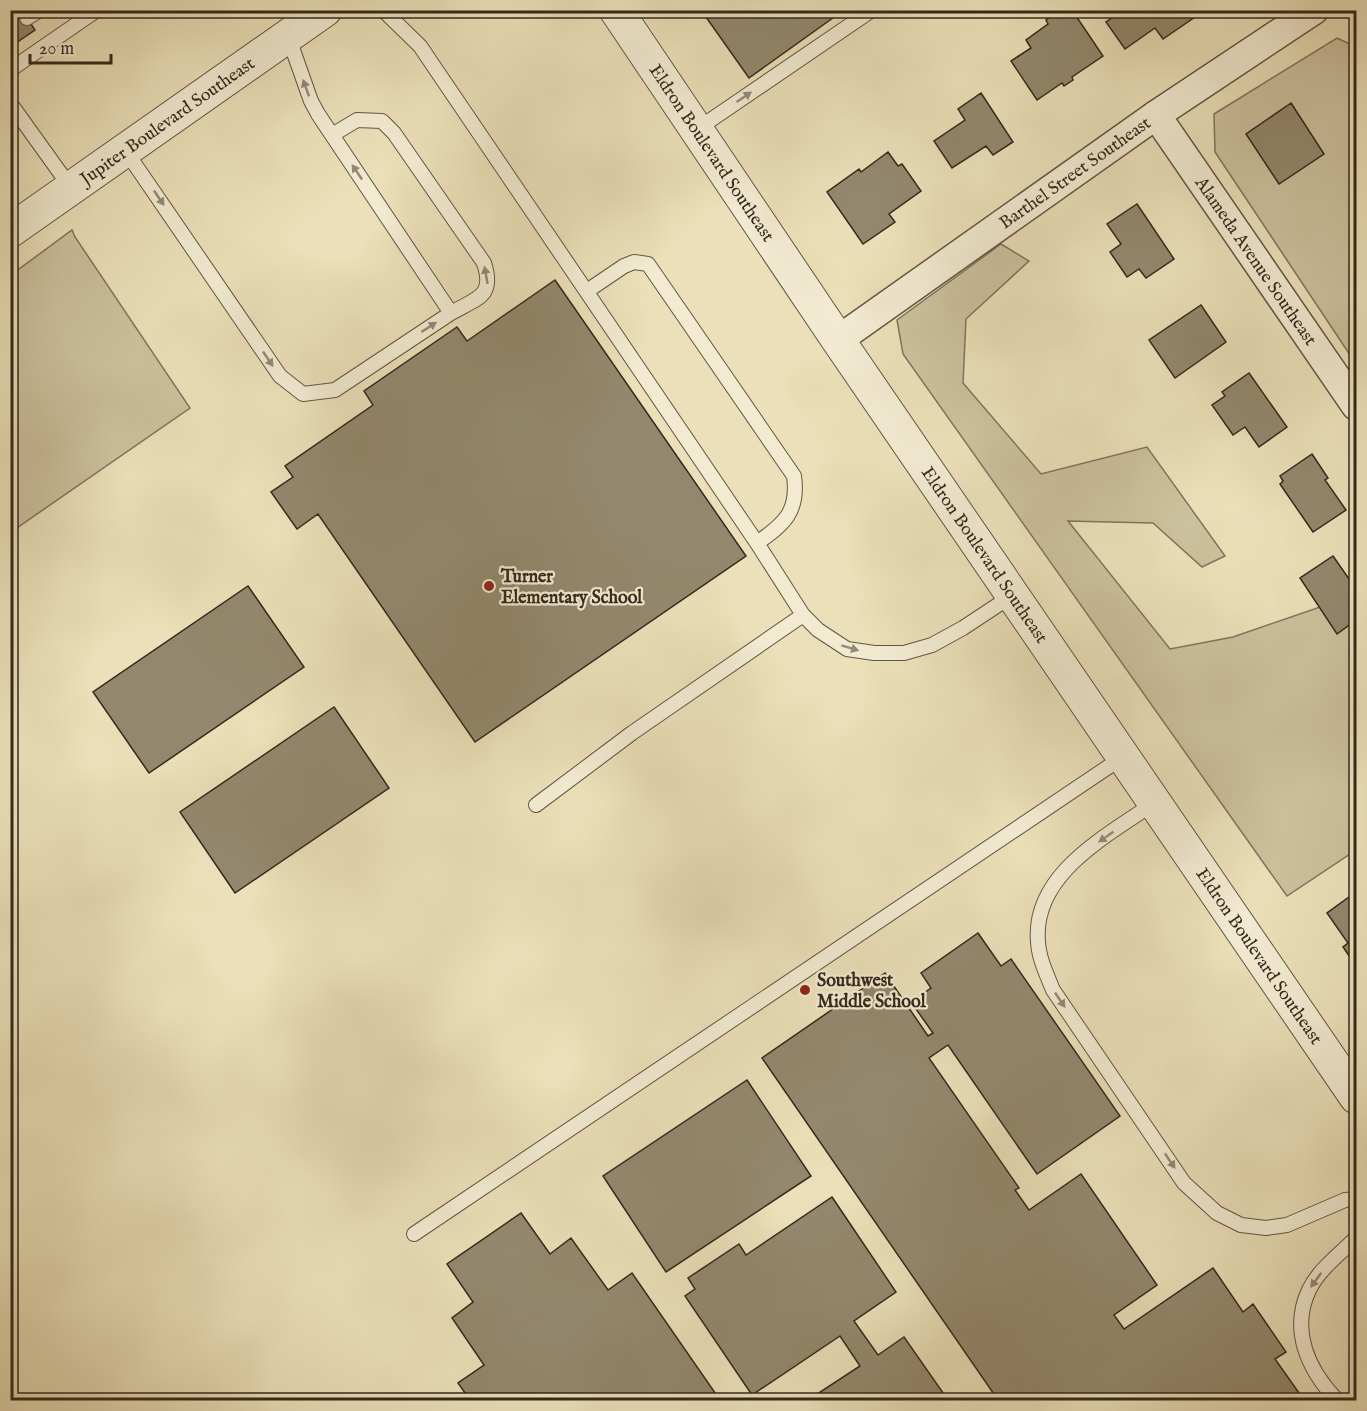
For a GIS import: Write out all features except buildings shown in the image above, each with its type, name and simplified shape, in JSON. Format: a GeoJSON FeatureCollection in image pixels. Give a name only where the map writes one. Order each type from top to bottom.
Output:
{"type":"FeatureCollection","features":[{"type":"Feature","properties":{"kind":"street","name":"Eldron Boulevard Southeast"},"geometry":{"type":"LineString","coordinates":[[615,10],[1356,1097]]}},
{"type":"Feature","properties":{"kind":"street","name":"Barthel Street Southeast"},"geometry":{"type":"LineString","coordinates":[[838,340],[1156,115],[1314,10]]}},
{"type":"Feature","properties":{"kind":"street","name":"Jupiter Boulevard Southeast"},"geometry":{"type":"LineString","coordinates":[[10,231],[303,23]]}},
{"type":"Feature","properties":{"kind":"street","name":"Alameda Avenue Southeast"},"geometry":{"type":"LineString","coordinates":[[1156,115],[1356,406]]}},
{"type":"Feature","properties":{"kind":"lane"},"geometry":{"type":"LineString","coordinates":[[27,18],[40,10]]}},
{"type":"Feature","properties":{"kind":"lane"},"geometry":{"type":"LineString","coordinates":[[10,70],[97,10]]}},
{"type":"Feature","properties":{"kind":"lane"},"geometry":{"type":"LineString","coordinates":[[383,10],[420,46],[758,543],[803,615],[818,630],[846,649],[874,653],[904,653],[932,645],[963,628],[1013,595]]}},
{"type":"Feature","properties":{"kind":"lane"},"geometry":{"type":"LineString","coordinates":[[696,130],[872,10]]}},
{"type":"Feature","properties":{"kind":"lane"},"geometry":{"type":"LineString","coordinates":[[303,23],[311,101],[451,313]]}},
{"type":"Feature","properties":{"kind":"lane"},"geometry":{"type":"LineString","coordinates":[[10,103],[71,188]]}},
{"type":"Feature","properties":{"kind":"lane"},"geometry":{"type":"LineString","coordinates":[[125,150],[280,376],[303,394],[335,390],[483,294],[489,279],[484,263],[394,133],[382,121],[357,120],[332,135]]}},
{"type":"Feature","properties":{"kind":"lane"},"geometry":{"type":"LineString","coordinates":[[587,291],[624,266],[634,262],[648,264],[794,476],[796,490],[789,515],[778,528],[758,543]]}},
{"type":"Feature","properties":{"kind":"lane"},"geometry":{"type":"LineString","coordinates":[[536,805],[632,733],[803,615]]}},
{"type":"Feature","properties":{"kind":"lane"},"geometry":{"type":"LineString","coordinates":[[414,1234],[1123,757]]}},
{"type":"Feature","properties":{"kind":"lane"},"geometry":{"type":"LineString","coordinates":[[1154,803],[1088,850],[1066,869],[1046,897],[1040,917],[1037,941],[1042,964],[1053,990],[1185,1183],[1216,1213],[1241,1226],[1266,1228],[1287,1225],[1345,1200],[1356,1199]]}},
{"type":"Feature","properties":{"kind":"lane"},"geometry":{"type":"LineString","coordinates":[[1337,1401],[1313,1370],[1303,1348],[1301,1327],[1303,1309],[1310,1288],[1322,1271],[1356,1238]]}},
{"type":"Feature","properties":{"kind":"shaded area"},"geometry":{"type":"Polygon","coordinates":[[[1337,38],[1356,47],[1356,364],[1215,152],[1214,114],[1337,38]]]}},
{"type":"Feature","properties":{"kind":"shaded area"},"geometry":{"type":"Polygon","coordinates":[[[72,230],[190,408],[11,532],[11,275],[72,230]]]}},
{"type":"Feature","properties":{"kind":"shaded area"},"geometry":{"type":"Polygon","coordinates":[[[1001,244],[1029,261],[966,319],[963,383],[1041,474],[1147,447],[1225,556],[1202,567],[1153,523],[1068,521],[1170,649],[1233,637],[1355,595],[1356,521],[1356,850],[1287,896],[903,354],[897,320],[1001,244]]]}},
{"type":"Feature","properties":{"kind":"place","name":"Turner Elementary School"},"geometry":{"type":"Point","coordinates":[489,586]}},
{"type":"Feature","properties":{"kind":"place","name":"Southwest Middle School"},"geometry":{"type":"Point","coordinates":[805,990]}}]}
